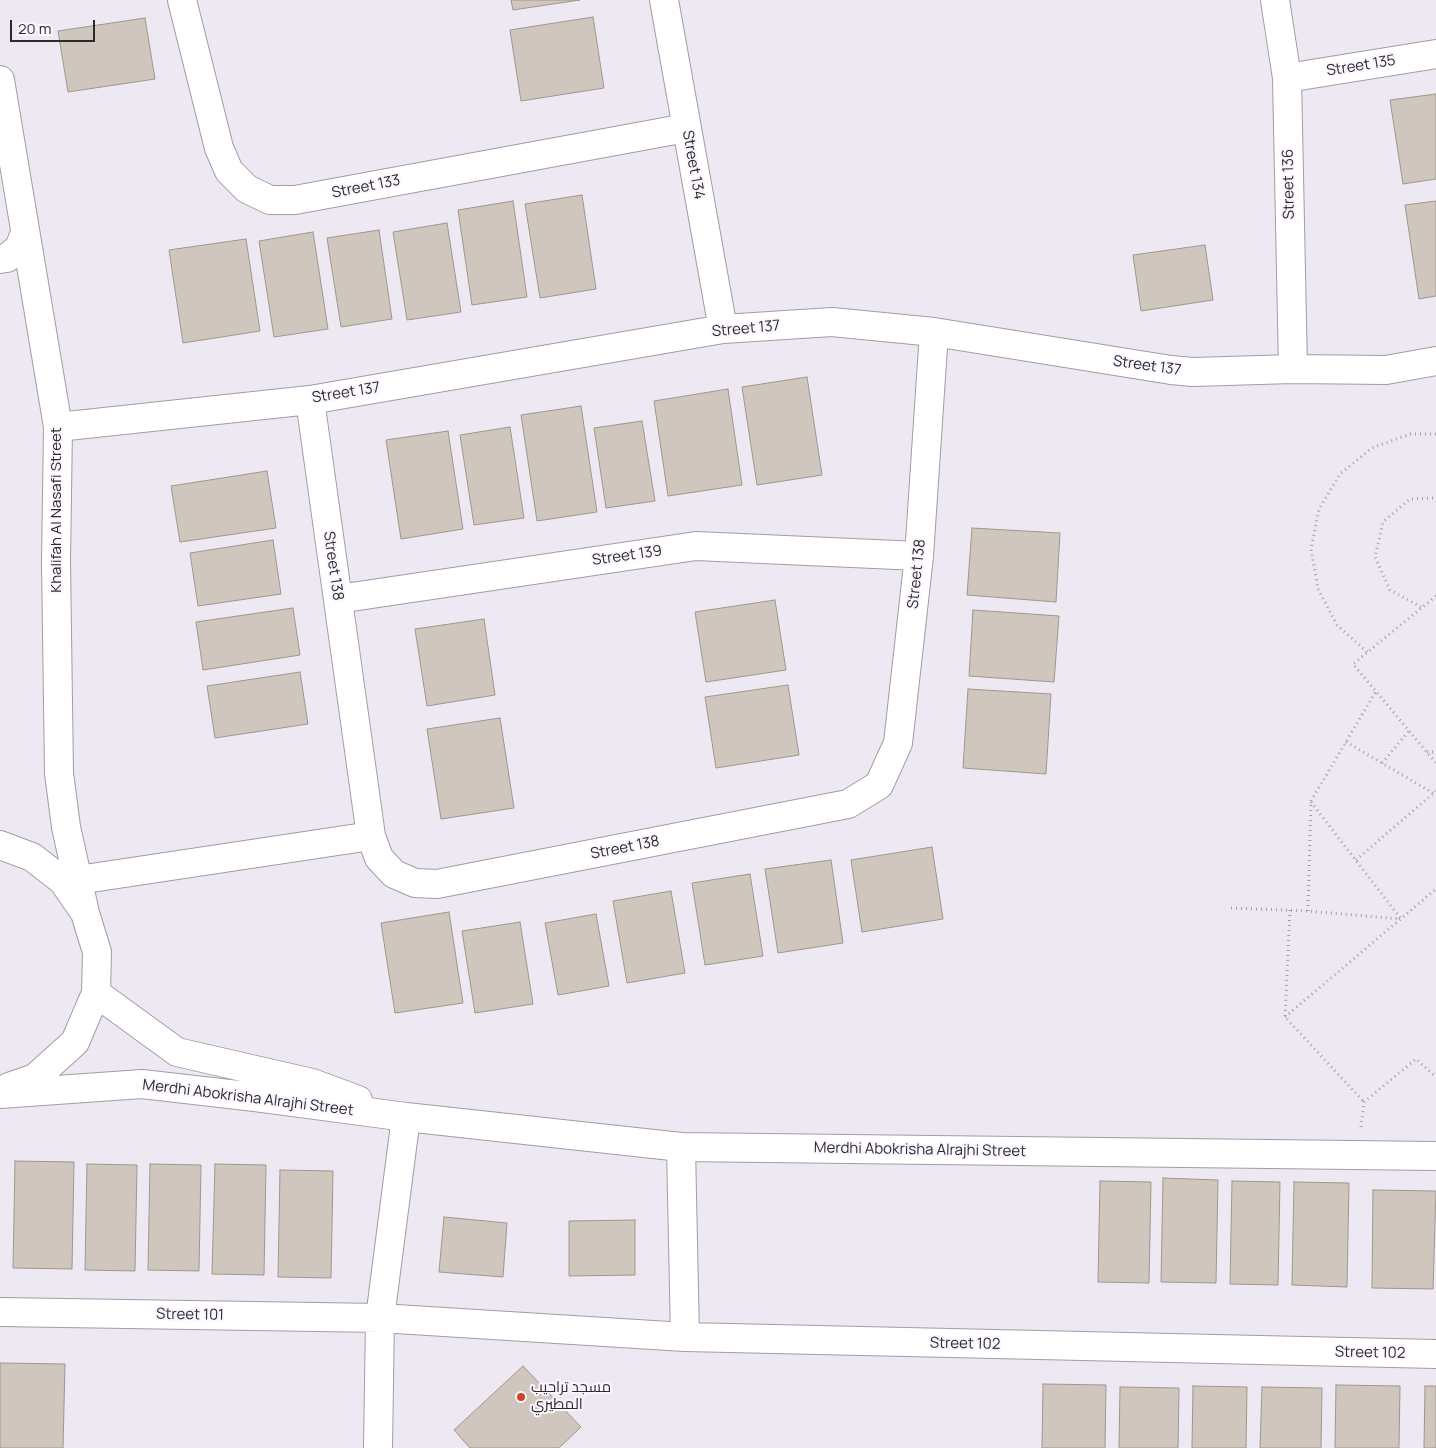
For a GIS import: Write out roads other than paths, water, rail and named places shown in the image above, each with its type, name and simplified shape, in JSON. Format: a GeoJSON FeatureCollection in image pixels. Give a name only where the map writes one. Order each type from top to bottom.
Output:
{"type":"FeatureCollection","features":[{"type":"Feature","properties":{"kind":"street","name":"Street 133"},"geometry":{"type":"LineString","coordinates":[[182,0],[219,148],[229,172],[247,189],[270,200],[296,200],[686,128]]}},
{"type":"Feature","properties":{"kind":"street","name":"Street 134"},"geometry":{"type":"LineString","coordinates":[[664,0],[723,329]]}},
{"type":"Feature","properties":{"kind":"street","name":"Street 136"},"geometry":{"type":"LineString","coordinates":[[1275,0],[1287,78],[1293,369]]}},
{"type":"Feature","properties":{"kind":"street","name":"Street 135"},"geometry":{"type":"LineString","coordinates":[[1287,78],[1436,54]]}},
{"type":"Feature","properties":{"kind":"street","name":"Khalifah Al Nasafi Street"},"geometry":{"type":"LineString","coordinates":[[0,80],[58,427],[56,562],[59,773],[66,828],[85,913]]}},
{"type":"Feature","properties":{"kind":"street"},"geometry":{"type":"LineString","coordinates":[[0,259],[7,258],[19,248],[25,233]]}},
{"type":"Feature","properties":{"kind":"street","name":"Street 137"},"geometry":{"type":"LineString","coordinates":[[58,427],[310,400],[723,329],[832,322],[934,332],[1193,372],[1293,369],[1386,370],[1436,361]]}},
{"type":"Feature","properties":{"kind":"street","name":"Street 138"},"geometry":{"type":"LineString","coordinates":[[310,400],[371,836],[379,858],[394,874],[415,883],[437,884],[848,804],[878,785],[898,744],[919,556],[934,332]]}},
{"type":"Feature","properties":{"kind":"street","name":"Street 139"},"geometry":{"type":"LineString","coordinates":[[338,599],[696,546],[919,556]]}},
{"type":"Feature","properties":{"kind":"street"},"geometry":{"type":"LineString","coordinates":[[78,880],[371,836]]}},
{"type":"Feature","properties":{"kind":"street"},"geometry":{"type":"LineString","coordinates":[[0,845],[32,857],[63,881],[85,913],[97,952],[96,992],[75,1042],[35,1078],[0,1090]]}},
{"type":"Feature","properties":{"kind":"street","name":"Merdhi Abokrisha Alrajhi Street"},"geometry":{"type":"LineString","coordinates":[[96,992],[177,1052],[312,1083],[406,1117]]}},
{"type":"Feature","properties":{"kind":"street","name":"Merdhi Abokrisha Alrajhi Street"},"geometry":{"type":"LineString","coordinates":[[0,1094],[142,1084],[406,1117],[681,1147],[1436,1156]]}},
{"type":"Feature","properties":{"kind":"street"},"geometry":{"type":"LineString","coordinates":[[378,1448],[380,1318],[406,1117]]}},
{"type":"Feature","properties":{"kind":"street"},"geometry":{"type":"LineString","coordinates":[[681,1147],[685,1337]]}},
{"type":"Feature","properties":{"kind":"street","name":"Street 101"},"geometry":{"type":"LineString","coordinates":[[0,1312],[380,1318],[685,1337]]}},
{"type":"Feature","properties":{"kind":"street","name":"Street 102"},"geometry":{"type":"LineString","coordinates":[[685,1337],[1436,1354]]}},
{"type":"Feature","properties":{"kind":"place","name":"مسجد تراحيب المطيري"},"geometry":{"type":"Point","coordinates":[521,1397]}}]}
